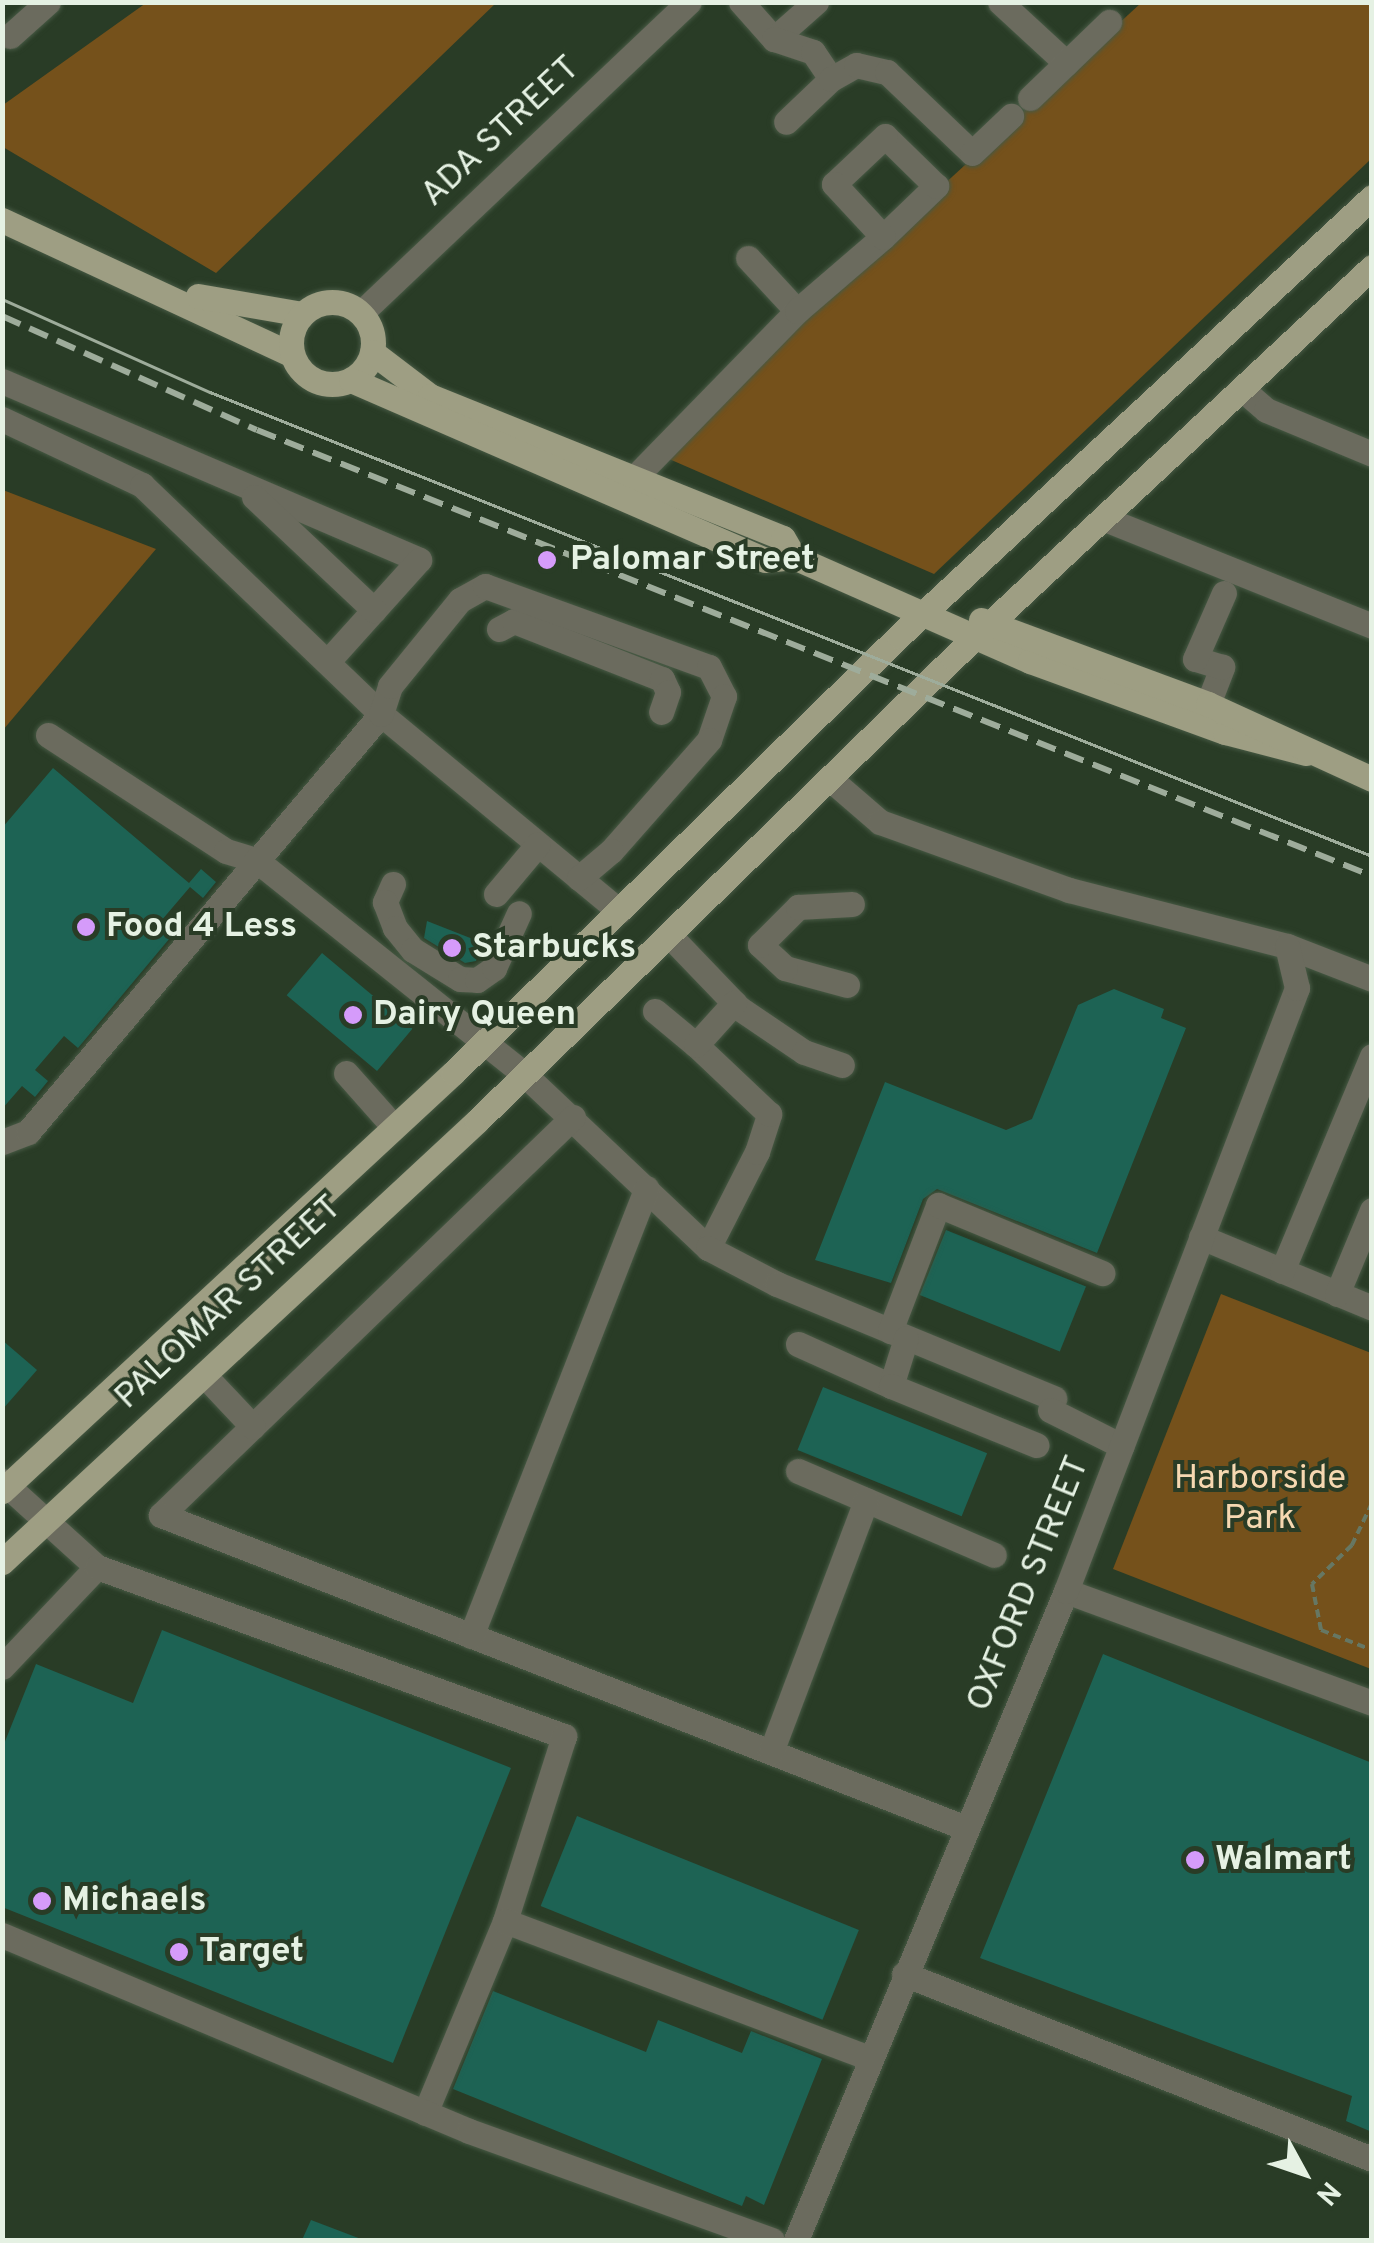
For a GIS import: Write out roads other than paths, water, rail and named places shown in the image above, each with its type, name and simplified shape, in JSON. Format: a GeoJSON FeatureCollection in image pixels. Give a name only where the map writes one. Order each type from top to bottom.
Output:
{"type":"FeatureCollection","features":[{"type":"Feature","properties":{"kind":"main road","name":"PALOMAR STREET"},"geometry":{"type":"LineString","coordinates":[[5,1486],[394,1128],[926,613],[1372,197]]}},
{"type":"Feature","properties":{"kind":"main road"},"geometry":{"type":"LineString","coordinates":[[2,220],[174,295],[292,354],[315,381],[351,380],[766,560],[794,557],[926,613],[1208,704],[1306,754]]}},
{"type":"Feature","properties":{"kind":"main road","name":"PALOMAR STREET"},"geometry":{"type":"LineString","coordinates":[[2,1562],[526,1074],[982,630],[1105,520],[1372,268]]}},
{"type":"Feature","properties":{"kind":"main road"},"geometry":{"type":"LineString","coordinates":[[174,295],[302,314]]}},
{"type":"Feature","properties":{"kind":"main road"},"geometry":{"type":"LineString","coordinates":[[292,354],[293,326],[302,314],[324,301],[362,313],[372,352],[430,396],[782,538],[794,557]]}},
{"type":"Feature","properties":{"kind":"main road"},"geometry":{"type":"LineString","coordinates":[[351,380],[372,352]]}},
{"type":"Feature","properties":{"kind":"main road"},"geometry":{"type":"LineString","coordinates":[[982,630],[1224,732],[1371,776]]}},
{"type":"Feature","properties":{"kind":"street"},"geometry":{"type":"LineString","coordinates":[[10,36],[48,2]]}},
{"type":"Feature","properties":{"kind":"street","name":"ADA STREET"},"geometry":{"type":"LineString","coordinates":[[362,313],[689,2]]}},
{"type":"Feature","properties":{"kind":"street"},"geometry":{"type":"LineString","coordinates":[[741,2],[774,39],[813,52],[831,79]]}},
{"type":"Feature","properties":{"kind":"street"},"geometry":{"type":"LineString","coordinates":[[774,39],[816,2]]}},
{"type":"Feature","properties":{"kind":"street"},"geometry":{"type":"LineString","coordinates":[[1000,2],[1066,63]]}},
{"type":"Feature","properties":{"kind":"street"},"geometry":{"type":"LineString","coordinates":[[786,122],[831,79],[856,65],[886,72],[972,152],[1109,22]]}},
{"type":"Feature","properties":{"kind":"street"},"geometry":{"type":"LineString","coordinates":[[634,478],[797,310],[883,237]]}},
{"type":"Feature","properties":{"kind":"street"},"geometry":{"type":"LineString","coordinates":[[748,258],[797,310]]}},
{"type":"Feature","properties":{"kind":"street"},"geometry":{"type":"LineString","coordinates":[[2,382],[420,560],[329,660]]}},
{"type":"Feature","properties":{"kind":"street"},"geometry":{"type":"LineString","coordinates":[[1243,390],[1266,410],[1372,454]]}},
{"type":"Feature","properties":{"kind":"street"},"geometry":{"type":"LineString","coordinates":[[2,419],[142,484],[381,714],[619,911]]}},
{"type":"Feature","properties":{"kind":"street"},"geometry":{"type":"LineString","coordinates":[[142,484],[162,452]]}},
{"type":"Feature","properties":{"kind":"street"},"geometry":{"type":"LineString","coordinates":[[242,485],[374,610]]}},
{"type":"Feature","properties":{"kind":"street"},"geometry":{"type":"LineString","coordinates":[[1105,520],[1372,626]]}},
{"type":"Feature","properties":{"kind":"street"},"geometry":{"type":"LineString","coordinates":[[2,1142],[28,1132],[381,714],[390,686],[460,600],[484,586],[709,667],[724,696],[709,740],[611,852],[579,878]]}},
{"type":"Feature","properties":{"kind":"street"},"geometry":{"type":"LineString","coordinates":[[1208,704],[1222,667],[1195,659],[1224,593]]}},
{"type":"Feature","properties":{"kind":"street"},"geometry":{"type":"LineString","coordinates":[[499,630],[514,621],[662,679],[668,692],[660,712]]}},
{"type":"Feature","properties":{"kind":"street"},"geometry":{"type":"LineString","coordinates":[[48,735],[226,851],[256,860],[526,1074],[708,1248],[1052,1404],[1122,1446]]}},
{"type":"Feature","properties":{"kind":"street"},"geometry":{"type":"LineString","coordinates":[[830,778],[880,822],[1069,890],[1287,946],[1372,979]]}},
{"type":"Feature","properties":{"kind":"street"},"geometry":{"type":"LineString","coordinates":[[496,894],[538,844]]}},
{"type":"Feature","properties":{"kind":"street"},"geometry":{"type":"LineString","coordinates":[[393,884],[385,902],[395,928],[413,950],[460,978],[477,980],[494,968],[519,913]]}},
{"type":"Feature","properties":{"kind":"street"},"geometry":{"type":"LineString","coordinates":[[847,985],[786,968],[760,945],[798,907],[852,904]]}},
{"type":"Feature","properties":{"kind":"street"},"geometry":{"type":"LineString","coordinates":[[669,935],[734,1003],[804,1052],[842,1065]]}},
{"type":"Feature","properties":{"kind":"street","name":"OXFORD STREET"},"geometry":{"type":"LineString","coordinates":[[796,2240],[1066,1591],[1297,988],[1287,946]]}},
{"type":"Feature","properties":{"kind":"street"},"geometry":{"type":"LineString","coordinates":[[696,1045],[734,1003]]}},
{"type":"Feature","properties":{"kind":"street"},"geometry":{"type":"LineString","coordinates":[[655,1011],[769,1114],[758,1152],[708,1248]]}},
{"type":"Feature","properties":{"kind":"street"},"geometry":{"type":"LineString","coordinates":[[1282,1271],[1372,1056]]}},
{"type":"Feature","properties":{"kind":"street"},"geometry":{"type":"LineString","coordinates":[[346,1073],[394,1128]]}},
{"type":"Feature","properties":{"kind":"street"},"geometry":{"type":"LineString","coordinates":[[573,1117],[161,1515],[966,1828]]}},
{"type":"Feature","properties":{"kind":"street"},"geometry":{"type":"LineString","coordinates":[[472,1636],[647,1188]]}},
{"type":"Feature","properties":{"kind":"street"},"geometry":{"type":"LineString","coordinates":[[891,1386],[898,1334],[938,1204],[1102,1273]]}},
{"type":"Feature","properties":{"kind":"street"},"geometry":{"type":"LineString","coordinates":[[1337,1294],[1372,1210]]}},
{"type":"Feature","properties":{"kind":"street"},"geometry":{"type":"LineString","coordinates":[[1201,1238],[1372,1308]]}},
{"type":"Feature","properties":{"kind":"street"},"geometry":{"type":"LineString","coordinates":[[798,1344],[1036,1446]]}},
{"type":"Feature","properties":{"kind":"street"},"geometry":{"type":"LineString","coordinates":[[204,1374],[253,1426]]}},
{"type":"Feature","properties":{"kind":"street"},"geometry":{"type":"LineString","coordinates":[[798,1470],[994,1555]]}},
{"type":"Feature","properties":{"kind":"street"},"geometry":{"type":"LineString","coordinates":[[5,1486],[48,1518],[98,1567],[564,1736],[505,1921],[425,2113]]}},
{"type":"Feature","properties":{"kind":"street"},"geometry":{"type":"LineString","coordinates":[[771,1752],[866,1500]]}},
{"type":"Feature","properties":{"kind":"street"},"geometry":{"type":"LineString","coordinates":[[2,1667],[98,1567]]}},
{"type":"Feature","properties":{"kind":"street"},"geometry":{"type":"LineString","coordinates":[[1066,1591],[1372,1703]]}},
{"type":"Feature","properties":{"kind":"street"},"geometry":{"type":"LineString","coordinates":[[505,1921],[870,2058]]}},
{"type":"Feature","properties":{"kind":"street"},"geometry":{"type":"LineString","coordinates":[[2,1935],[425,2113],[772,2240]]}},
{"type":"Feature","properties":{"kind":"street"},"geometry":{"type":"LineString","coordinates":[[904,1974],[1372,2158]]}},
{"type":"Feature","properties":{"kind":"tram line"},"geometry":{"type":"LineString","coordinates":[[2,299],[210,392],[1372,856]]}},
{"type":"Feature","properties":{"kind":"railway"},"geometry":{"type":"LineString","coordinates":[[2,316],[257,430],[1372,876]]}},
{"type":"Feature","properties":{"kind":"place","name":"Palomar Street"},"geometry":{"type":"Point","coordinates":[547,560]}},
{"type":"Feature","properties":{"kind":"place","name":"Food 4 Less"},"geometry":{"type":"Point","coordinates":[86,927]}},
{"type":"Feature","properties":{"kind":"place","name":"Starbucks"},"geometry":{"type":"Point","coordinates":[452,948]}},
{"type":"Feature","properties":{"kind":"place","name":"Dairy Queen"},"geometry":{"type":"Point","coordinates":[353,1015]}},
{"type":"Feature","properties":{"kind":"place","name":"Walmart"},"geometry":{"type":"Point","coordinates":[1195,1860]}},
{"type":"Feature","properties":{"kind":"place","name":"Michaels"},"geometry":{"type":"Point","coordinates":[42,1901]}},
{"type":"Feature","properties":{"kind":"place","name":"Target"},"geometry":{"type":"Point","coordinates":[179,1952]}},
{"type":"Feature","properties":{"kind":"park label","name":"Harborside Park"},"geometry":{"type":"Point","coordinates":[1260,1499]}}]}
